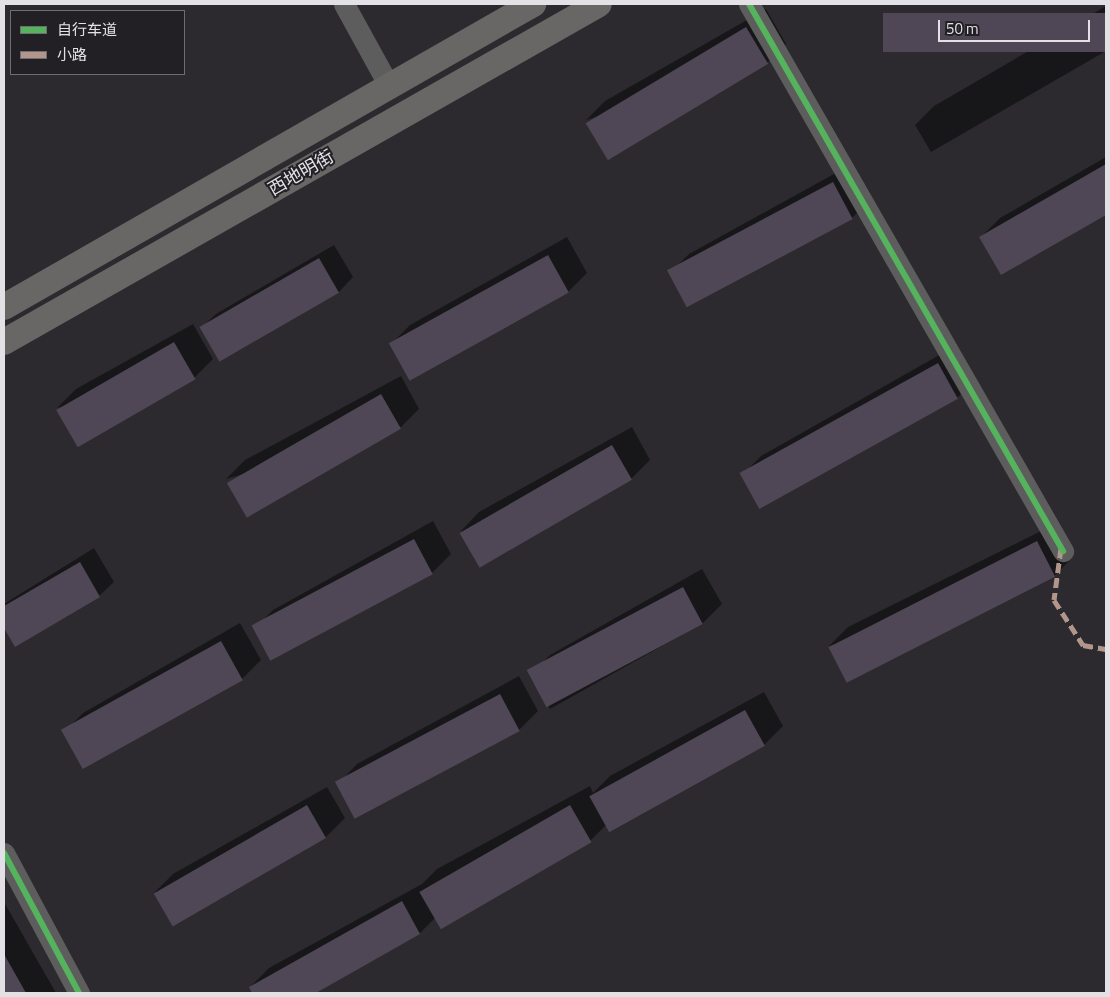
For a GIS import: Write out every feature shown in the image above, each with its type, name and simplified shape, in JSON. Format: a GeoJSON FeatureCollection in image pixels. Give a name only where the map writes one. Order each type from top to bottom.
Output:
{"type":"FeatureCollection","features":[{"type":"Feature","properties":{"kind":"main road","name":"西地明街"},"geometry":{"type":"LineString","coordinates":[[4,342],[599,4]]}},
{"type":"Feature","properties":{"kind":"main road","name":"西地明街"},"geometry":{"type":"LineString","coordinates":[[4,307],[530,5]]}},
{"type":"Feature","properties":{"kind":"street"},"geometry":{"type":"LineString","coordinates":[[344,4],[389,86]]}},
{"type":"Feature","properties":{"kind":"street"},"geometry":{"type":"LineString","coordinates":[[749,4],[1063,551]]}},
{"type":"Feature","properties":{"kind":"street"},"geometry":{"type":"LineString","coordinates":[[4,853],[79,993]]}},
{"type":"Feature","properties":{"kind":"building"},"geometry":{"type":"Polygon","coordinates":[[[883,13],[1106,13],[1106,52],[883,52],[883,13]]]}},
{"type":"Feature","properties":{"kind":"building"},"geometry":{"type":"Polygon","coordinates":[[[746,27],[768,64],[608,160],[586,123],[746,27]]]}},
{"type":"Feature","properties":{"kind":"building"},"geometry":{"type":"Polygon","coordinates":[[[1106,164],[1106,215],[1001,275],[979,237],[1106,164]]]}},
{"type":"Feature","properties":{"kind":"building"},"geometry":{"type":"Polygon","coordinates":[[[833,182],[853,219],[687,307],[667,270],[833,182]]]}},
{"type":"Feature","properties":{"kind":"building"},"geometry":{"type":"Polygon","coordinates":[[[548,255],[569,293],[410,381],[389,343],[548,255]]]}},
{"type":"Feature","properties":{"kind":"building"},"geometry":{"type":"Polygon","coordinates":[[[319,258],[339,293],[219,362],[199,327],[319,258]]]}},
{"type":"Feature","properties":{"kind":"building"},"geometry":{"type":"Polygon","coordinates":[[[174,342],[196,379],[78,447],[56,410],[174,342]]]}},
{"type":"Feature","properties":{"kind":"building"},"geometry":{"type":"Polygon","coordinates":[[[938,363],[958,399],[759,509],[739,473],[938,363]]]}},
{"type":"Feature","properties":{"kind":"building"},"geometry":{"type":"Polygon","coordinates":[[[381,394],[401,429],[247,518],[227,483],[381,394]]]}},
{"type":"Feature","properties":{"kind":"building"},"geometry":{"type":"Polygon","coordinates":[[[612,445],[632,480],[480,568],[460,533],[612,445]]]}},
{"type":"Feature","properties":{"kind":"building"},"geometry":{"type":"Polygon","coordinates":[[[414,539],[433,574],[270,661],[252,625],[414,539]]]}},
{"type":"Feature","properties":{"kind":"building"},"geometry":{"type":"Polygon","coordinates":[[[1037,541],[1055,577],[847,683],[829,647],[1037,541]]]}},
{"type":"Feature","properties":{"kind":"building"},"geometry":{"type":"Polygon","coordinates":[[[80,562],[100,597],[15,647],[4,628],[4,606],[80,562]]]}},
{"type":"Feature","properties":{"kind":"building"},"geometry":{"type":"Polygon","coordinates":[[[683,587],[703,624],[546,707],[527,670],[683,587]]]}},
{"type":"Feature","properties":{"kind":"building"},"geometry":{"type":"Polygon","coordinates":[[[221,641],[243,680],[83,769],[61,730],[221,641]]]}},
{"type":"Feature","properties":{"kind":"building"},"geometry":{"type":"Polygon","coordinates":[[[500,694],[520,731],[355,819],[335,782],[500,694]]]}},
{"type":"Feature","properties":{"kind":"building"},"geometry":{"type":"Polygon","coordinates":[[[745,710],[765,746],[609,832],[589,796],[745,710]]]}},
{"type":"Feature","properties":{"kind":"building"},"geometry":{"type":"Polygon","coordinates":[[[307,805],[326,838],[173,926],[154,894],[307,805]]]}},
{"type":"Feature","properties":{"kind":"building"},"geometry":{"type":"Polygon","coordinates":[[[570,805],[592,842],[441,929],[419,892],[570,805]]]}},
{"type":"Feature","properties":{"kind":"building"},"geometry":{"type":"Polygon","coordinates":[[[402,901],[420,934],[316,993],[252,993],[249,987],[402,901]]]}},
{"type":"Feature","properties":{"kind":"building"},"geometry":{"type":"Polygon","coordinates":[[[4,954],[26,993],[4,993],[4,954]]]}},
{"type":"Feature","properties":{"kind":"marked path"},"geometry":{"type":"LineString","coordinates":[[1061,548],[1054,600],[1083,645],[1106,649]]}},
{"type":"Feature","properties":{"kind":"cycle path"},"geometry":{"type":"LineString","coordinates":[[749,4],[1063,551]]}},
{"type":"Feature","properties":{"kind":"cycle path"},"geometry":{"type":"LineString","coordinates":[[4,853],[79,993]]}}]}
